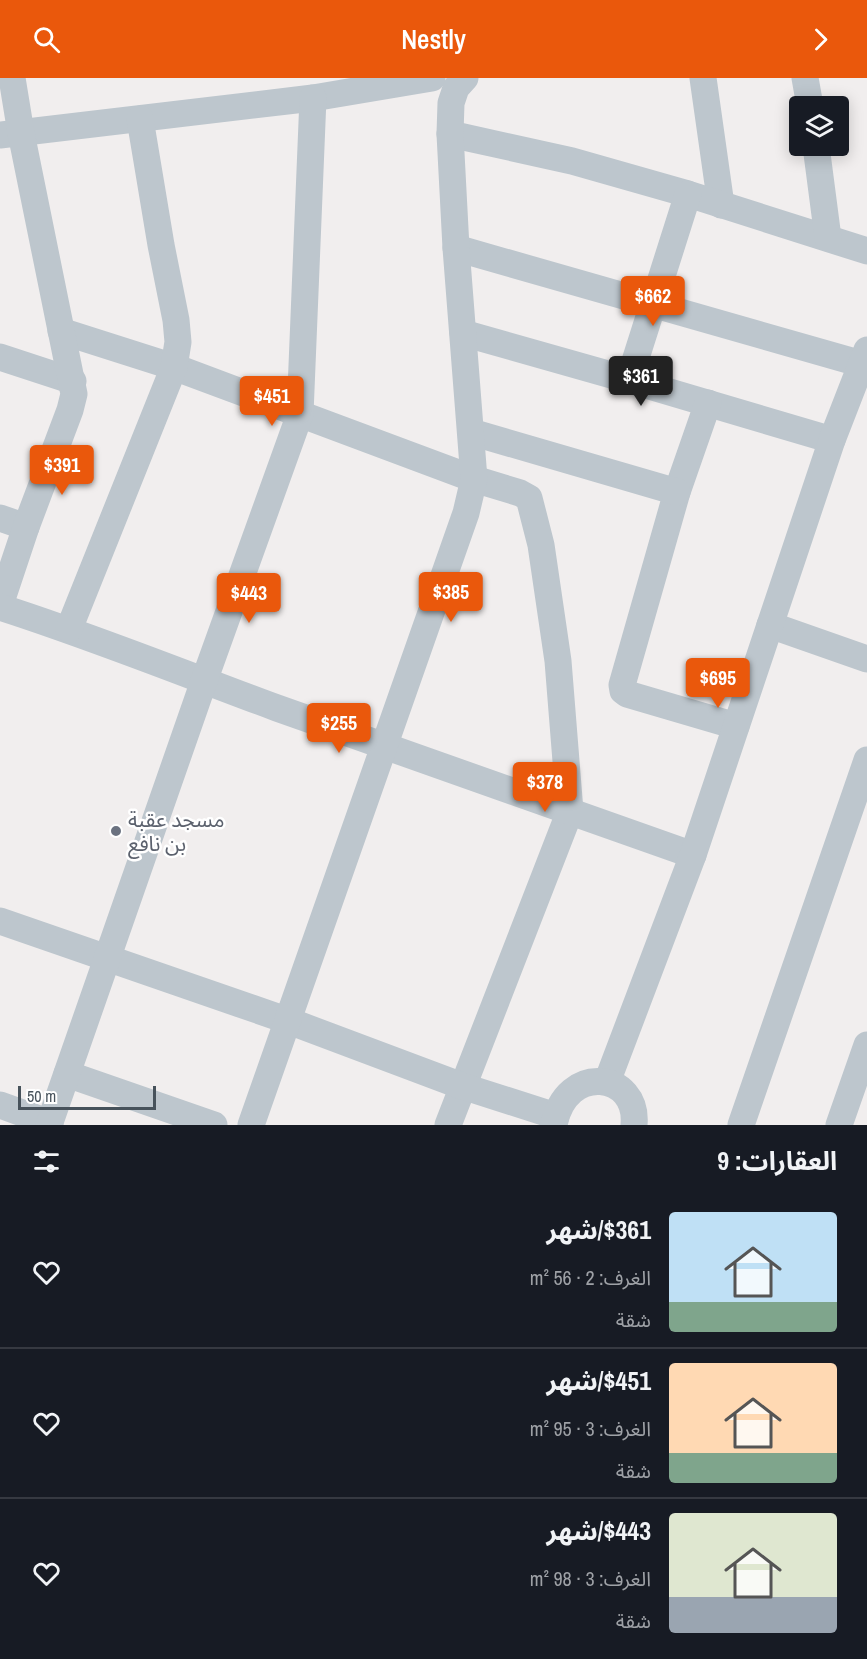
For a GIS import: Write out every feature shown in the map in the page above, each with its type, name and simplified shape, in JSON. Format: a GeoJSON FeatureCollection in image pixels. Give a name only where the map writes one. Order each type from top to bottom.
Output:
{"type":"FeatureCollection","features":[{"type":"Feature","properties":{"kind":"street"},"geometry":{"type":"LineString","coordinates":[[12,78],[10,134],[61,331],[74,394],[0,606],[69,629],[384,746],[693,855]]}},
{"type":"Feature","properties":{"kind":"street"},"geometry":{"type":"LineString","coordinates":[[10,134],[313,98],[432,78]]}},
{"type":"Feature","properties":{"kind":"street"},"geometry":{"type":"LineString","coordinates":[[251,1125],[290,1021],[466,513],[474,479],[456,248],[450,134],[451,104],[456,88],[465,78]]}},
{"type":"Feature","properties":{"kind":"street"},"geometry":{"type":"LineString","coordinates":[[703,78],[721,205]]}},
{"type":"Feature","properties":{"kind":"street"},"geometry":{"type":"LineString","coordinates":[[805,78],[808,96]]}},
{"type":"Feature","properties":{"kind":"street"},"geometry":{"type":"LineString","coordinates":[[0,1105],[50,1124],[204,681],[300,414],[313,98]]}},
{"type":"Feature","properties":{"kind":"street"},"geometry":{"type":"LineString","coordinates":[[69,629],[174,367],[178,342],[140,119]]}},
{"type":"Feature","properties":{"kind":"street"},"geometry":{"type":"LineString","coordinates":[[450,134],[572,161],[688,194],[867,251]]}},
{"type":"Feature","properties":{"kind":"street"},"geometry":{"type":"LineString","coordinates":[[817,156],[828,238]]}},
{"type":"Feature","properties":{"kind":"street"},"geometry":{"type":"LineString","coordinates":[[629,380],[688,194]]}},
{"type":"Feature","properties":{"kind":"street"},"geometry":{"type":"LineString","coordinates":[[456,248],[654,304],[862,371],[832,440],[693,855],[607,1082]]}},
{"type":"Feature","properties":{"kind":"street"},"geometry":{"type":"LineString","coordinates":[[61,331],[174,367],[474,479],[525,495],[533,506],[558,662],[570,811],[448,1125]]}},
{"type":"Feature","properties":{"kind":"street"},"geometry":{"type":"LineString","coordinates":[[463,333],[832,440]]}},
{"type":"Feature","properties":{"kind":"street"},"geometry":{"type":"LineString","coordinates":[[0,357],[73,381]]}},
{"type":"Feature","properties":{"kind":"street"},"geometry":{"type":"LineString","coordinates":[[708,403],[677,492],[622,689],[627,694],[736,726]]}},
{"type":"Feature","properties":{"kind":"street"},"geometry":{"type":"LineString","coordinates":[[471,432],[677,492]]}},
{"type":"Feature","properties":{"kind":"street"},"geometry":{"type":"LineString","coordinates":[[0,518],[26,527]]}},
{"type":"Feature","properties":{"kind":"street"},"geometry":{"type":"LineString","coordinates":[[770,625],[867,659]]}},
{"type":"Feature","properties":{"kind":"street"},"geometry":{"type":"LineString","coordinates":[[741,1125],[867,760]]}},
{"type":"Feature","properties":{"kind":"street"},"geometry":{"type":"LineString","coordinates":[[0,921],[290,1021],[555,1120],[562,1102],[570,1091],[581,1084],[594,1081],[607,1082],[628,1097],[633,1108],[634,1125]]}},
{"type":"Feature","properties":{"kind":"street"},"geometry":{"type":"LineString","coordinates":[[839,1125],[867,1046]]}},
{"type":"Feature","properties":{"kind":"street"},"geometry":{"type":"LineString","coordinates":[[67,1074],[214,1125]]}},
{"type":"Feature","properties":{"kind":"place","name":"مسجد عقبة بن نافع"},"geometry":{"type":"Point","coordinates":[116,831]}}]}
